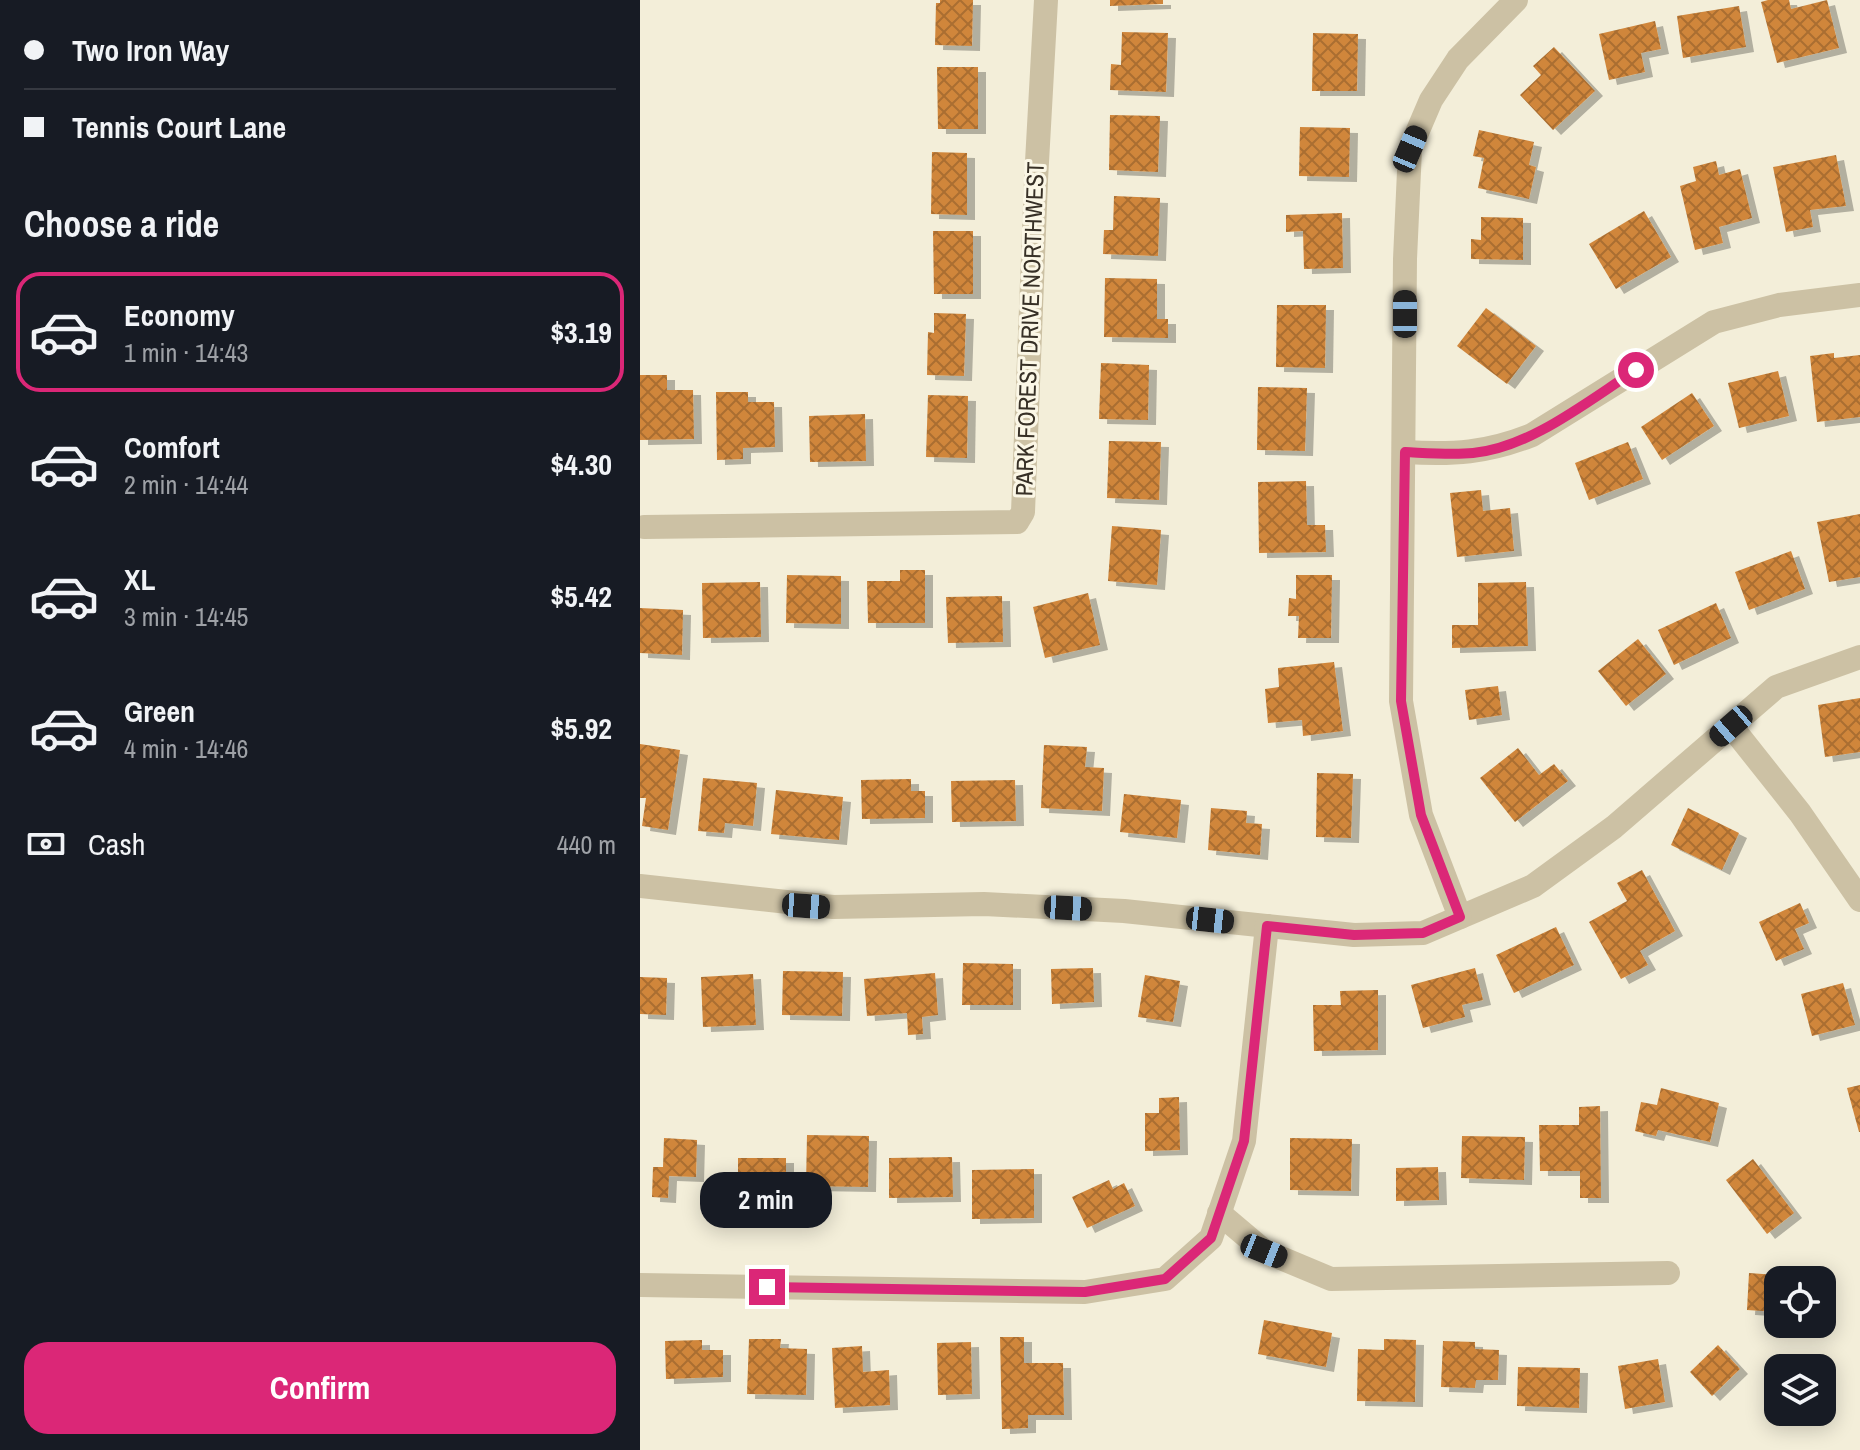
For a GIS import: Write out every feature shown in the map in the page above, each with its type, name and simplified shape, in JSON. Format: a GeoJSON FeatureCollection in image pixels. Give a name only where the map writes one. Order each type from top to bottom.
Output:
{"type":"FeatureCollection","features":[{"type":"Feature","properties":{"kind":"street","name":"PARK FOREST DRIVE NORTHWEST"},"geometry":{"type":"LineString","coordinates":[[644,527],[1017,522],[1023,512],[1046,0]]}},
{"type":"Feature","properties":{"kind":"street"},"geometry":{"type":"LineString","coordinates":[[1460,917],[1421,815],[1401,701],[1405,259],[1410,149],[1431,100],[1458,59],[1516,0]]}},
{"type":"Feature","properties":{"kind":"street"},"geometry":{"type":"LineString","coordinates":[[1405,452],[1472,453],[1502,447],[1532,435],[1714,322],[1779,305],[1860,295]]}},
{"type":"Feature","properties":{"kind":"street"},"geometry":{"type":"LineString","coordinates":[[640,886],[819,907],[984,904],[1124,911],[1354,935],[1423,933],[1533,886],[1614,827],[1776,687],[1860,657]]}},
{"type":"Feature","properties":{"kind":"street"},"geometry":{"type":"LineString","coordinates":[[1731,726],[1800,813],[1860,900]]}},
{"type":"Feature","properties":{"kind":"street"},"geometry":{"type":"LineString","coordinates":[[640,1285],[1085,1292],[1165,1279],[1211,1238],[1244,1141],[1267,926]]}},
{"type":"Feature","properties":{"kind":"street"},"geometry":{"type":"LineString","coordinates":[[1219,1213],[1264,1251],[1331,1279],[1668,1273]]}},
{"type":"Feature","properties":{"kind":"building"},"geometry":{"type":"Polygon","coordinates":[[[940,0],[973,0],[972,46],[935,45],[936,3],[940,0]]]}},
{"type":"Feature","properties":{"kind":"building"},"geometry":{"type":"Polygon","coordinates":[[[1110,0],[1163,0],[1163,4],[1110,6],[1110,0]]]}},
{"type":"Feature","properties":{"kind":"building"},"geometry":{"type":"Polygon","coordinates":[[[1789,0],[1791,9],[1827,0],[1839,48],[1777,63],[1761,2],[1789,0]]]}},
{"type":"Feature","properties":{"kind":"building"},"geometry":{"type":"Polygon","coordinates":[[[1739,6],[1746,47],[1683,58],[1677,16],[1739,6]]]}},
{"type":"Feature","properties":{"kind":"building"},"geometry":{"type":"Polygon","coordinates":[[[1655,21],[1661,49],[1641,53],[1645,72],[1609,80],[1599,34],[1655,21]]]}},
{"type":"Feature","properties":{"kind":"building"},"geometry":{"type":"Polygon","coordinates":[[[1122,32],[1168,33],[1166,92],[1110,90],[1111,64],[1121,65],[1122,32]]]}},
{"type":"Feature","properties":{"kind":"building"},"geometry":{"type":"Polygon","coordinates":[[[1313,33],[1358,34],[1357,91],[1312,91],[1313,33]]]}},
{"type":"Feature","properties":{"kind":"building"},"geometry":{"type":"Polygon","coordinates":[[[1554,47],[1595,91],[1553,130],[1520,95],[1541,75],[1533,66],[1554,47]]]}},
{"type":"Feature","properties":{"kind":"building"},"geometry":{"type":"Polygon","coordinates":[[[937,67],[978,67],[978,129],[938,129],[937,67]]]}},
{"type":"Feature","properties":{"kind":"building"},"geometry":{"type":"Polygon","coordinates":[[[1110,115],[1160,116],[1158,172],[1109,170],[1110,115]]]}},
{"type":"Feature","properties":{"kind":"building"},"geometry":{"type":"Polygon","coordinates":[[[1300,127],[1350,128],[1349,177],[1299,176],[1300,127]]]}},
{"type":"Feature","properties":{"kind":"building"},"geometry":{"type":"Polygon","coordinates":[[[1479,130],[1534,142],[1529,165],[1536,167],[1529,199],[1478,188],[1484,158],[1473,156],[1479,130]]]}},
{"type":"Feature","properties":{"kind":"building"},"geometry":{"type":"Polygon","coordinates":[[[932,152],[967,153],[967,215],[931,214],[932,152]]]}},
{"type":"Feature","properties":{"kind":"building"},"geometry":{"type":"Polygon","coordinates":[[[1836,155],[1846,206],[1810,210],[1813,227],[1786,232],[1773,167],[1836,155]]]}},
{"type":"Feature","properties":{"kind":"building"},"geometry":{"type":"Polygon","coordinates":[[[1716,161],[1719,175],[1740,169],[1752,218],[1719,227],[1723,243],[1695,250],[1680,186],[1696,181],[1693,167],[1716,161]]]}},
{"type":"Feature","properties":{"kind":"building"},"geometry":{"type":"Polygon","coordinates":[[[1114,196],[1160,198],[1158,256],[1103,254],[1104,230],[1113,230],[1114,196]]]}},
{"type":"Feature","properties":{"kind":"building"},"geometry":{"type":"Polygon","coordinates":[[[1644,211],[1671,257],[1616,289],[1589,244],[1644,211]]]}},
{"type":"Feature","properties":{"kind":"building"},"geometry":{"type":"Polygon","coordinates":[[[1342,213],[1343,268],[1304,269],[1303,231],[1286,232],[1286,215],[1342,213]]]}},
{"type":"Feature","properties":{"kind":"building"},"geometry":{"type":"Polygon","coordinates":[[[1481,217],[1523,218],[1523,260],[1471,259],[1471,239],[1481,240],[1481,217]]]}},
{"type":"Feature","properties":{"kind":"building"},"geometry":{"type":"Polygon","coordinates":[[[933,231],[973,231],[973,294],[934,294],[933,231]]]}},
{"type":"Feature","properties":{"kind":"building"},"geometry":{"type":"Polygon","coordinates":[[[1105,278],[1157,279],[1157,319],[1168,319],[1168,338],[1104,337],[1105,278]]]}},
{"type":"Feature","properties":{"kind":"building"},"geometry":{"type":"Polygon","coordinates":[[[1277,305],[1326,305],[1325,368],[1276,367],[1277,305]]]}},
{"type":"Feature","properties":{"kind":"building"},"geometry":{"type":"Polygon","coordinates":[[[1486,308],[1536,346],[1507,384],[1457,346],[1486,308]]]}},
{"type":"Feature","properties":{"kind":"building"},"geometry":{"type":"Polygon","coordinates":[[[934,313],[966,314],[964,376],[927,375],[928,332],[934,333],[934,313]]]}},
{"type":"Feature","properties":{"kind":"building"},"geometry":{"type":"Polygon","coordinates":[[[1834,353],[1834,358],[1860,355],[1860,417],[1817,422],[1810,356],[1834,353]]]}},
{"type":"Feature","properties":{"kind":"building"},"geometry":{"type":"Polygon","coordinates":[[[1101,363],[1149,365],[1148,420],[1099,419],[1101,363]]]}},
{"type":"Feature","properties":{"kind":"building"},"geometry":{"type":"Polygon","coordinates":[[[1778,371],[1789,416],[1739,428],[1728,383],[1778,371]]]}},
{"type":"Feature","properties":{"kind":"building"},"geometry":{"type":"Polygon","coordinates":[[[640,375],[667,375],[667,390],[693,390],[694,439],[640,440],[640,375]]]}},
{"type":"Feature","properties":{"kind":"building"},"geometry":{"type":"Polygon","coordinates":[[[1258,387],[1307,388],[1305,451],[1257,450],[1258,387]]]}},
{"type":"Feature","properties":{"kind":"building"},"geometry":{"type":"Polygon","coordinates":[[[716,392],[748,392],[748,402],[774,402],[775,447],[743,448],[743,459],[717,460],[716,392]]]}},
{"type":"Feature","properties":{"kind":"building"},"geometry":{"type":"Polygon","coordinates":[[[1692,393],[1714,426],[1662,460],[1641,427],[1692,393]]]}},
{"type":"Feature","properties":{"kind":"building"},"geometry":{"type":"Polygon","coordinates":[[[928,395],[968,396],[967,458],[926,457],[928,395]]]}},
{"type":"Feature","properties":{"kind":"building"},"geometry":{"type":"Polygon","coordinates":[[[865,414],[866,461],[810,462],[809,416],[865,414]]]}},
{"type":"Feature","properties":{"kind":"building"},"geometry":{"type":"Polygon","coordinates":[[[1109,441],[1161,442],[1159,500],[1107,498],[1109,441]]]}},
{"type":"Feature","properties":{"kind":"building"},"geometry":{"type":"Polygon","coordinates":[[[1628,442],[1643,479],[1589,500],[1575,463],[1628,442]]]}},
{"type":"Feature","properties":{"kind":"building"},"geometry":{"type":"Polygon","coordinates":[[[1306,481],[1307,525],[1325,525],[1326,552],[1259,553],[1258,482],[1306,481]]]}},
{"type":"Feature","properties":{"kind":"building"},"geometry":{"type":"Polygon","coordinates":[[[1481,490],[1483,511],[1510,508],[1514,551],[1457,557],[1450,493],[1481,490]]]}},
{"type":"Feature","properties":{"kind":"building"},"geometry":{"type":"Polygon","coordinates":[[[1860,514],[1860,577],[1829,582],[1817,522],[1860,514]]]}},
{"type":"Feature","properties":{"kind":"building"},"geometry":{"type":"Polygon","coordinates":[[[1112,526],[1161,530],[1157,585],[1108,581],[1112,526]]]}},
{"type":"Feature","properties":{"kind":"building"},"geometry":{"type":"Polygon","coordinates":[[[1791,551],[1805,589],[1749,610],[1735,572],[1791,551]]]}},
{"type":"Feature","properties":{"kind":"building"},"geometry":{"type":"Polygon","coordinates":[[[900,570],[925,570],[925,623],[868,623],[867,581],[900,581],[900,570]]]}},
{"type":"Feature","properties":{"kind":"building"},"geometry":{"type":"Polygon","coordinates":[[[787,575],[841,576],[841,624],[786,623],[787,575]]]}},
{"type":"Feature","properties":{"kind":"building"},"geometry":{"type":"Polygon","coordinates":[[[1296,575],[1332,575],[1331,638],[1298,638],[1299,616],[1288,616],[1289,598],[1296,599],[1296,575]]]}},
{"type":"Feature","properties":{"kind":"building"},"geometry":{"type":"Polygon","coordinates":[[[760,582],[761,637],[703,638],[702,583],[760,582]]]}},
{"type":"Feature","properties":{"kind":"building"},"geometry":{"type":"Polygon","coordinates":[[[1526,582],[1528,646],[1452,648],[1452,625],[1478,625],[1478,583],[1526,582]]]}},
{"type":"Feature","properties":{"kind":"building"},"geometry":{"type":"Polygon","coordinates":[[[1088,593],[1100,645],[1045,658],[1033,607],[1088,593]]]}},
{"type":"Feature","properties":{"kind":"building"},"geometry":{"type":"Polygon","coordinates":[[[1002,596],[1003,642],[948,643],[946,597],[1002,596]]]}},
{"type":"Feature","properties":{"kind":"building"},"geometry":{"type":"Polygon","coordinates":[[[1716,603],[1731,638],[1674,665],[1658,630],[1716,603]]]}},
{"type":"Feature","properties":{"kind":"building"},"geometry":{"type":"Polygon","coordinates":[[[640,608],[683,610],[682,655],[640,653],[640,608]]]}},
{"type":"Feature","properties":{"kind":"building"},"geometry":{"type":"Polygon","coordinates":[[[1638,639],[1666,674],[1626,706],[1598,671],[1638,639]]]}},
{"type":"Feature","properties":{"kind":"building"},"geometry":{"type":"Polygon","coordinates":[[[1334,662],[1343,731],[1303,736],[1302,720],[1268,723],[1265,689],[1279,687],[1278,668],[1334,662]]]}},
{"type":"Feature","properties":{"kind":"building"},"geometry":{"type":"Polygon","coordinates":[[[1498,686],[1502,715],[1469,720],[1465,690],[1498,686]]]}},
{"type":"Feature","properties":{"kind":"building"},"geometry":{"type":"Polygon","coordinates":[[[1860,698],[1860,752],[1825,757],[1818,705],[1860,698]]]}},
{"type":"Feature","properties":{"kind":"building"},"geometry":{"type":"Polygon","coordinates":[[[640,744],[680,750],[668,830],[642,826],[646,798],[640,798],[640,744]]]}},
{"type":"Feature","properties":{"kind":"building"},"geometry":{"type":"Polygon","coordinates":[[[1044,745],[1087,747],[1085,767],[1104,768],[1102,811],[1041,808],[1044,745]]]}},
{"type":"Feature","properties":{"kind":"building"},"geometry":{"type":"Polygon","coordinates":[[[1518,748],[1539,775],[1554,764],[1568,781],[1515,822],[1480,778],[1518,748]]]}},
{"type":"Feature","properties":{"kind":"building"},"geometry":{"type":"Polygon","coordinates":[[[1317,773],[1353,774],[1351,838],[1316,837],[1317,773]]]}},
{"type":"Feature","properties":{"kind":"building"},"geometry":{"type":"Polygon","coordinates":[[[703,778],[757,783],[753,826],[725,823],[724,833],[698,831],[703,778]]]}},
{"type":"Feature","properties":{"kind":"building"},"geometry":{"type":"Polygon","coordinates":[[[911,779],[911,791],[925,791],[925,818],[862,819],[861,780],[911,779]]]}},
{"type":"Feature","properties":{"kind":"building"},"geometry":{"type":"Polygon","coordinates":[[[1015,780],[1016,821],[952,822],[951,781],[1015,780]]]}},
{"type":"Feature","properties":{"kind":"building"},"geometry":{"type":"Polygon","coordinates":[[[776,790],[843,797],[839,840],[771,834],[776,790]]]}},
{"type":"Feature","properties":{"kind":"building"},"geometry":{"type":"Polygon","coordinates":[[[1124,794],[1181,800],[1177,838],[1120,832],[1124,794]]]}},
{"type":"Feature","properties":{"kind":"building"},"geometry":{"type":"Polygon","coordinates":[[[1211,808],[1247,811],[1246,823],[1262,824],[1260,855],[1208,850],[1211,808]]]}},
{"type":"Feature","properties":{"kind":"building"},"geometry":{"type":"Polygon","coordinates":[[[1688,808],[1739,833],[1722,870],[1671,845],[1688,808]]]}},
{"type":"Feature","properties":{"kind":"building"},"geometry":{"type":"Polygon","coordinates":[[[1642,870],[1675,931],[1640,951],[1648,965],[1621,979],[1589,922],[1627,901],[1617,883],[1642,870]]]}},
{"type":"Feature","properties":{"kind":"building"},"geometry":{"type":"Polygon","coordinates":[[[1800,903],[1809,923],[1795,929],[1804,949],[1776,961],[1759,922],[1800,903]]]}},
{"type":"Feature","properties":{"kind":"building"},"geometry":{"type":"Polygon","coordinates":[[[1556,927],[1574,965],[1514,993],[1496,955],[1556,927]]]}},
{"type":"Feature","properties":{"kind":"building"},"geometry":{"type":"Polygon","coordinates":[[[963,963],[1013,964],[1013,1005],[962,1005],[963,963]]]}},
{"type":"Feature","properties":{"kind":"building"},"geometry":{"type":"Polygon","coordinates":[[[1093,968],[1094,1002],[1052,1004],[1051,969],[1093,968]]]}},
{"type":"Feature","properties":{"kind":"building"},"geometry":{"type":"Polygon","coordinates":[[[1475,968],[1483,1000],[1462,1005],[1465,1017],[1423,1028],[1411,985],[1475,968]]]}},
{"type":"Feature","properties":{"kind":"building"},"geometry":{"type":"Polygon","coordinates":[[[783,971],[843,972],[842,1016],[782,1015],[783,971]]]}},
{"type":"Feature","properties":{"kind":"building"},"geometry":{"type":"Polygon","coordinates":[[[935,973],[938,1015],[922,1017],[923,1034],[908,1035],[907,1013],[867,1016],[864,979],[935,973]]]}},
{"type":"Feature","properties":{"kind":"building"},"geometry":{"type":"Polygon","coordinates":[[[753,974],[756,1025],[703,1027],[701,977],[753,974]]]}},
{"type":"Feature","properties":{"kind":"building"},"geometry":{"type":"Polygon","coordinates":[[[1145,975],[1180,981],[1173,1022],[1138,1017],[1145,975]]]}},
{"type":"Feature","properties":{"kind":"building"},"geometry":{"type":"Polygon","coordinates":[[[640,977],[667,978],[666,1015],[640,1014],[640,977]]]}},
{"type":"Feature","properties":{"kind":"building"},"geometry":{"type":"Polygon","coordinates":[[[1843,983],[1855,1025],[1812,1036],[1801,994],[1843,983]]]}},
{"type":"Feature","properties":{"kind":"building"},"geometry":{"type":"Polygon","coordinates":[[[1378,990],[1378,1050],[1314,1051],[1313,1005],[1341,1005],[1340,991],[1378,990]]]}},
{"type":"Feature","properties":{"kind":"building"},"geometry":{"type":"Polygon","coordinates":[[[1860,1085],[1860,1132],[1859,1132],[1847,1088],[1860,1085]]]}},
{"type":"Feature","properties":{"kind":"building"},"geometry":{"type":"Polygon","coordinates":[[[1661,1088],[1719,1103],[1710,1142],[1658,1130],[1656,1136],[1635,1131],[1641,1102],[1657,1105],[1661,1088]]]}},
{"type":"Feature","properties":{"kind":"building"},"geometry":{"type":"Polygon","coordinates":[[[1179,1097],[1180,1150],[1145,1151],[1145,1113],[1159,1113],[1159,1098],[1179,1097]]]}},
{"type":"Feature","properties":{"kind":"building"},"geometry":{"type":"Polygon","coordinates":[[[1600,1106],[1601,1198],[1580,1198],[1580,1171],[1540,1171],[1539,1125],[1579,1125],[1579,1107],[1600,1106]]]}},
{"type":"Feature","properties":{"kind":"building"},"geometry":{"type":"Polygon","coordinates":[[[807,1135],[869,1136],[868,1187],[806,1186],[807,1135]]]}},
{"type":"Feature","properties":{"kind":"building"},"geometry":{"type":"Polygon","coordinates":[[[1462,1136],[1525,1137],[1524,1180],[1461,1178],[1462,1136]]]}},
{"type":"Feature","properties":{"kind":"building"},"geometry":{"type":"Polygon","coordinates":[[[664,1138],[697,1140],[696,1177],[669,1176],[668,1198],[652,1197],[653,1167],[663,1167],[664,1138]]]}},
{"type":"Feature","properties":{"kind":"building"},"geometry":{"type":"Polygon","coordinates":[[[1290,1138],[1352,1139],[1351,1191],[1290,1190],[1290,1138]]]}},
{"type":"Feature","properties":{"kind":"building"},"geometry":{"type":"Polygon","coordinates":[[[952,1157],[953,1197],[889,1198],[889,1158],[952,1157]]]}},
{"type":"Feature","properties":{"kind":"building"},"geometry":{"type":"Polygon","coordinates":[[[738,1158],[786,1158],[786,1197],[738,1198],[738,1158]]]}},
{"type":"Feature","properties":{"kind":"building"},"geometry":{"type":"Polygon","coordinates":[[[1753,1159],[1794,1213],[1767,1234],[1726,1180],[1753,1159]]]}},
{"type":"Feature","properties":{"kind":"building"},"geometry":{"type":"Polygon","coordinates":[[[1438,1167],[1439,1200],[1396,1201],[1396,1168],[1438,1167]]]}},
{"type":"Feature","properties":{"kind":"building"},"geometry":{"type":"Polygon","coordinates":[[[1034,1169],[1034,1218],[972,1219],[972,1170],[1034,1169]]]}},
{"type":"Feature","properties":{"kind":"building"},"geometry":{"type":"Polygon","coordinates":[[[1109,1180],[1113,1189],[1124,1183],[1135,1206],[1087,1228],[1072,1197],[1109,1180]]]}},
{"type":"Feature","properties":{"kind":"building"},"geometry":{"type":"Polygon","coordinates":[[[1749,1273],[1764,1274],[1764,1311],[1747,1310],[1749,1273]]]}},
{"type":"Feature","properties":{"kind":"building"},"geometry":{"type":"Polygon","coordinates":[[[1264,1320],[1332,1333],[1326,1367],[1258,1354],[1264,1320]]]}},
{"type":"Feature","properties":{"kind":"building"},"geometry":{"type":"Polygon","coordinates":[[[1000,1337],[1024,1337],[1024,1363],[1063,1363],[1064,1415],[1028,1415],[1028,1428],[1002,1429],[1000,1337]]]}},
{"type":"Feature","properties":{"kind":"building"},"geometry":{"type":"Polygon","coordinates":[[[749,1339],[781,1339],[780,1348],[807,1349],[806,1395],[747,1394],[749,1339]]]}},
{"type":"Feature","properties":{"kind":"building"},"geometry":{"type":"Polygon","coordinates":[[[1384,1339],[1416,1340],[1415,1402],[1357,1401],[1358,1349],[1384,1350],[1384,1339]]]}},
{"type":"Feature","properties":{"kind":"building"},"geometry":{"type":"Polygon","coordinates":[[[702,1340],[702,1350],[723,1350],[723,1377],[666,1379],[665,1341],[702,1340]]]}},
{"type":"Feature","properties":{"kind":"building"},"geometry":{"type":"Polygon","coordinates":[[[1443,1341],[1475,1342],[1475,1349],[1499,1350],[1498,1380],[1476,1380],[1475,1388],[1441,1387],[1443,1341]]]}},
{"type":"Feature","properties":{"kind":"building"},"geometry":{"type":"Polygon","coordinates":[[[971,1342],[972,1394],[938,1395],[937,1343],[971,1342]]]}},
{"type":"Feature","properties":{"kind":"building"},"geometry":{"type":"Polygon","coordinates":[[[1718,1345],[1740,1369],[1712,1396],[1690,1372],[1718,1345]]]}},
{"type":"Feature","properties":{"kind":"building"},"geometry":{"type":"Polygon","coordinates":[[[862,1346],[863,1372],[889,1370],[890,1405],[835,1408],[832,1348],[862,1346]]]}},
{"type":"Feature","properties":{"kind":"building"},"geometry":{"type":"Polygon","coordinates":[[[1658,1359],[1665,1402],[1625,1409],[1618,1366],[1658,1359]]]}},
{"type":"Feature","properties":{"kind":"building"},"geometry":{"type":"Polygon","coordinates":[[[1518,1367],[1580,1368],[1579,1408],[1517,1406],[1518,1367]]]}},
{"type":"Feature","properties":{"kind":"route"},"geometry":{"type":"LineString","coordinates":[[767,1287],[1085,1292],[1165,1279],[1211,1238],[1244,1141],[1267,926],[1354,935],[1423,933],[1460,917],[1421,815],[1401,701],[1405,452],[1472,453],[1502,447],[1532,435],[1636,370]]}}]}
